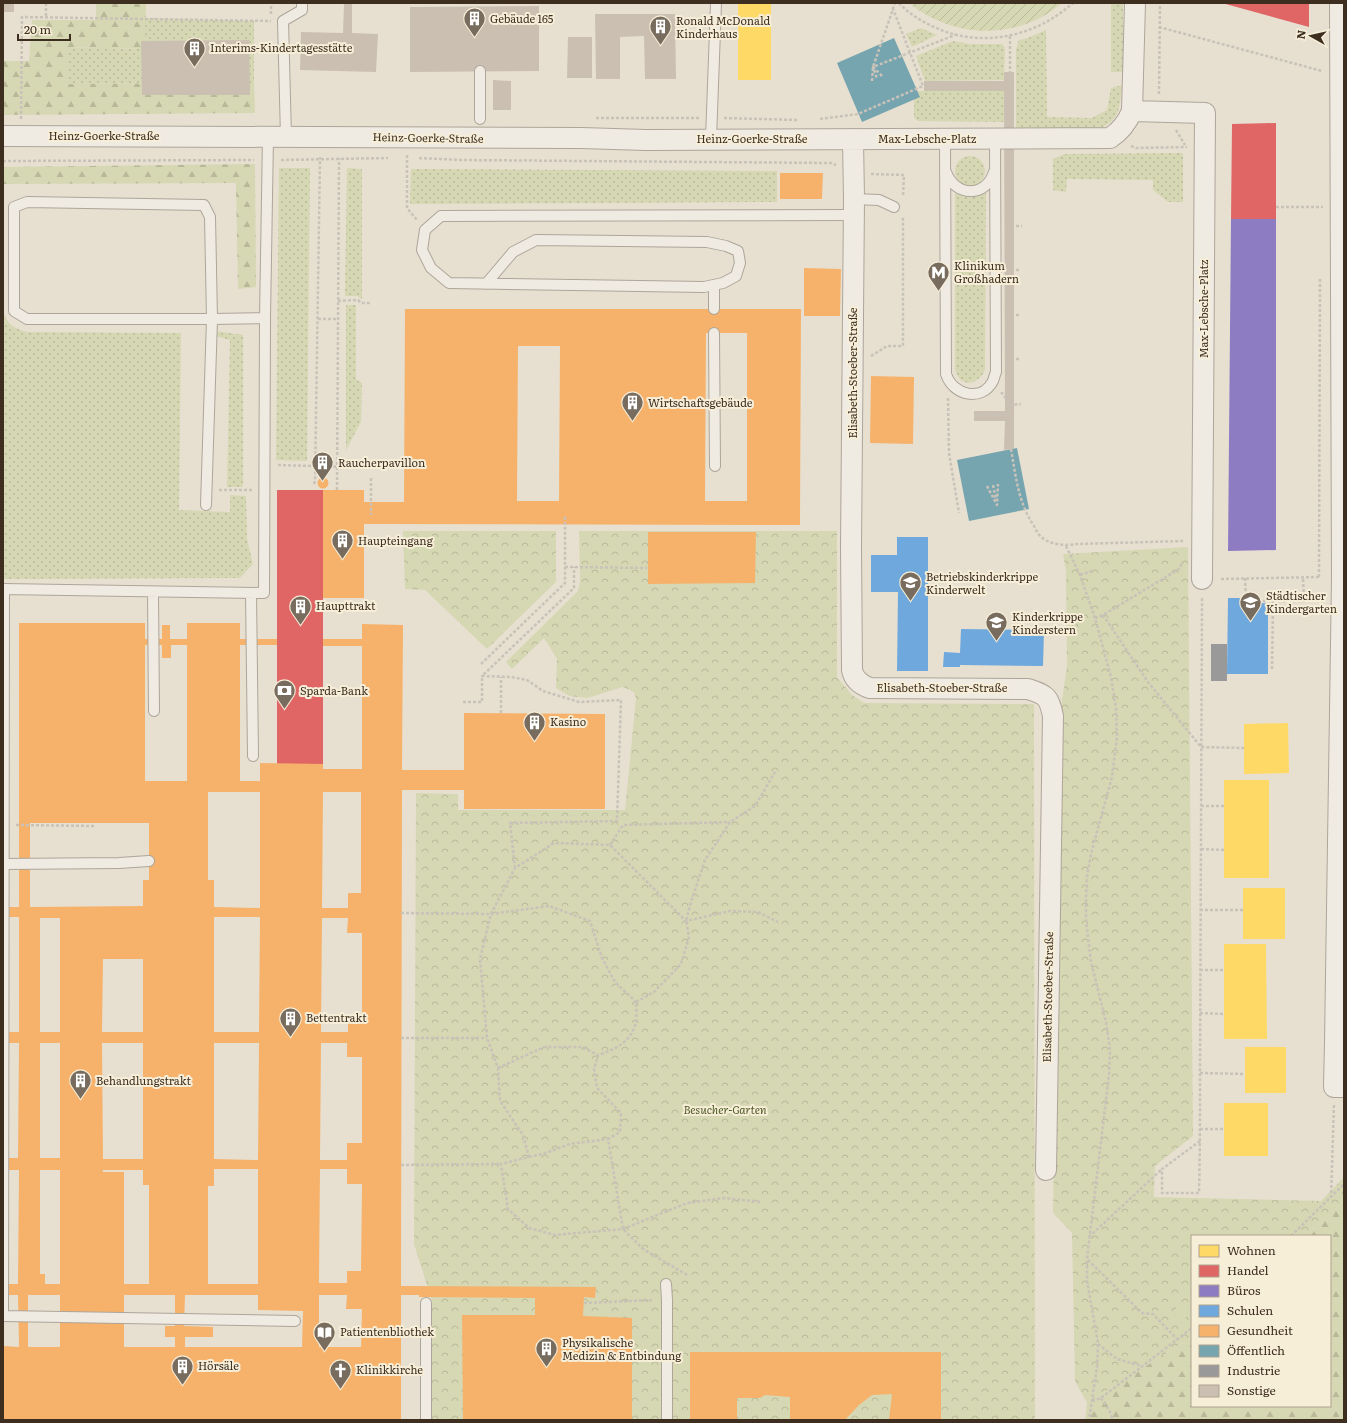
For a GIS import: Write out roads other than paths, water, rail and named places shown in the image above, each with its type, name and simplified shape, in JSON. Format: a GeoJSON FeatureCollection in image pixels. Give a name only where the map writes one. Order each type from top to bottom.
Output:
{"type":"FeatureCollection","features":[{"type":"Feature","properties":{"kind":"street"},"geometry":{"type":"LineString","coordinates":[[1132,111],[1135,3]]}},
{"type":"Feature","properties":{"kind":"street"},"geometry":{"type":"LineString","coordinates":[[1339,1087],[1343,459],[1330,207],[1328,75],[1340,3]]}},
{"type":"Feature","properties":{"kind":"street","name":"Max-Lebsche-Platz"},"geometry":{"type":"LineString","coordinates":[[853,139],[995,140],[1110,138],[1119,132],[1127,122],[1132,111],[1205,113],[1202,579]]}},
{"type":"Feature","properties":{"kind":"street","name":"Heinz-Goerke-Straße"},"geometry":{"type":"LineString","coordinates":[[12,136],[581,138],[646,140],[853,139]]}},
{"type":"Feature","properties":{"kind":"street","name":"Elisabeth-Stoeber-Straße"},"geometry":{"type":"LineString","coordinates":[[853,139],[854,207],[851,663],[854,676],[862,685],[870,688],[1028,689],[1042,693],[1050,703],[1053,716],[1046,1170]]}},
{"type":"Feature","properties":{"kind":"lane"},"geometry":{"type":"LineString","coordinates":[[295,1321],[3,1316],[3,589],[264,593],[264,318],[268,160],[277,137],[283,21],[302,10],[302,3]]}},
{"type":"Feature","properties":{"kind":"lane"},"geometry":{"type":"LineString","coordinates":[[712,139],[716,3]]}},
{"type":"Feature","properties":{"kind":"lane"},"geometry":{"type":"LineString","coordinates":[[480,71],[480,118]]}},
{"type":"Feature","properties":{"kind":"lane"},"geometry":{"type":"LineString","coordinates":[[945,139],[946,374],[952,386],[967,394],[977,393],[988,387],[996,372],[995,140]]}},
{"type":"Feature","properties":{"kind":"lane"},"geometry":{"type":"LineString","coordinates":[[945,168],[951,182],[960,189],[970,191],[980,190],[989,182],[995,168]]}},
{"type":"Feature","properties":{"kind":"lane"},"geometry":{"type":"LineString","coordinates":[[486,284],[513,252],[536,240],[707,242],[726,246],[738,251],[740,264],[736,276],[723,283],[704,287],[486,284],[449,283],[431,268],[422,250],[425,230],[441,216],[854,207],[879,200],[894,207]]}},
{"type":"Feature","properties":{"kind":"lane"},"geometry":{"type":"LineString","coordinates":[[206,504],[212,319],[210,217],[204,204],[27,202],[14,207],[14,311],[27,319],[212,319],[264,318]]}},
{"type":"Feature","properties":{"kind":"lane"},"geometry":{"type":"LineString","coordinates":[[714,285],[714,309]]}},
{"type":"Feature","properties":{"kind":"lane"},"geometry":{"type":"LineString","coordinates":[[714,333],[715,466]]}},
{"type":"Feature","properties":{"kind":"lane"},"geometry":{"type":"LineString","coordinates":[[153,592],[154,711]]}},
{"type":"Feature","properties":{"kind":"lane"},"geometry":{"type":"LineString","coordinates":[[251,593],[253,756]]}},
{"type":"Feature","properties":{"kind":"lane"},"geometry":{"type":"LineString","coordinates":[[4,864],[119,863],[149,861]]}},
{"type":"Feature","properties":{"kind":"lane"},"geometry":{"type":"LineString","coordinates":[[666,1284],[667,1420]]}},
{"type":"Feature","properties":{"kind":"lane"},"geometry":{"type":"LineString","coordinates":[[426,1303],[426,1420]]}},
{"type":"Feature","properties":{"kind":"place","name":"Gebäude 165"},"geometry":{"type":"Point","coordinates":[475,38]}},
{"type":"Feature","properties":{"kind":"place","name":"Ronald McDonald Kinderhaus"},"geometry":{"type":"Point","coordinates":[660,46]}},
{"type":"Feature","properties":{"kind":"place","name":"Interims-Kindertagesstätte"},"geometry":{"type":"Point","coordinates":[195,68]}},
{"type":"Feature","properties":{"kind":"place","name":"Klinikum Großhadern"},"geometry":{"type":"Point","coordinates":[938,292]}},
{"type":"Feature","properties":{"kind":"place","name":"Wirtschaftsgebäude"},"geometry":{"type":"Point","coordinates":[633,422]}},
{"type":"Feature","properties":{"kind":"place","name":"Raucherpavillon"},"geometry":{"type":"Point","coordinates":[323,482]}},
{"type":"Feature","properties":{"kind":"place","name":"Haupteingang"},"geometry":{"type":"Point","coordinates":[343,560]}},
{"type":"Feature","properties":{"kind":"place","name":"Betriebskinderkrippe Kinderwelt"},"geometry":{"type":"Point","coordinates":[911,602]}},
{"type":"Feature","properties":{"kind":"place","name":"Städtischer Kindergarten"},"geometry":{"type":"Point","coordinates":[1251,622]}},
{"type":"Feature","properties":{"kind":"place","name":"Haupttrakt"},"geometry":{"type":"Point","coordinates":[300,626]}},
{"type":"Feature","properties":{"kind":"place","name":"Kinderkrippe Kinderstern"},"geometry":{"type":"Point","coordinates":[996,642]}},
{"type":"Feature","properties":{"kind":"place","name":"Sparda-Bank"},"geometry":{"type":"Point","coordinates":[284,710]}},
{"type":"Feature","properties":{"kind":"place","name":"Kasino"},"geometry":{"type":"Point","coordinates":[535,742]}},
{"type":"Feature","properties":{"kind":"place","name":"Bettentrakt"},"geometry":{"type":"Point","coordinates":[290,1038]}},
{"type":"Feature","properties":{"kind":"place","name":"Behandlungstrakt"},"geometry":{"type":"Point","coordinates":[81,1100]}},
{"type":"Feature","properties":{"kind":"place","name":"Patientenbliothek"},"geometry":{"type":"Point","coordinates":[324,1352]}},
{"type":"Feature","properties":{"kind":"place","name":"Physikalische Medizin & Entbindung"},"geometry":{"type":"Point","coordinates":[547,1368]}},
{"type":"Feature","properties":{"kind":"place","name":"Hörsäle"},"geometry":{"type":"Point","coordinates":[182,1386]}},
{"type":"Feature","properties":{"kind":"place","name":"Klinikkirche"},"geometry":{"type":"Point","coordinates":[341,1390]}},
{"type":"Feature","properties":{"kind":"park label","name":"Besucher-Garten"},"geometry":{"type":"Point","coordinates":[725,1110]}}]}
